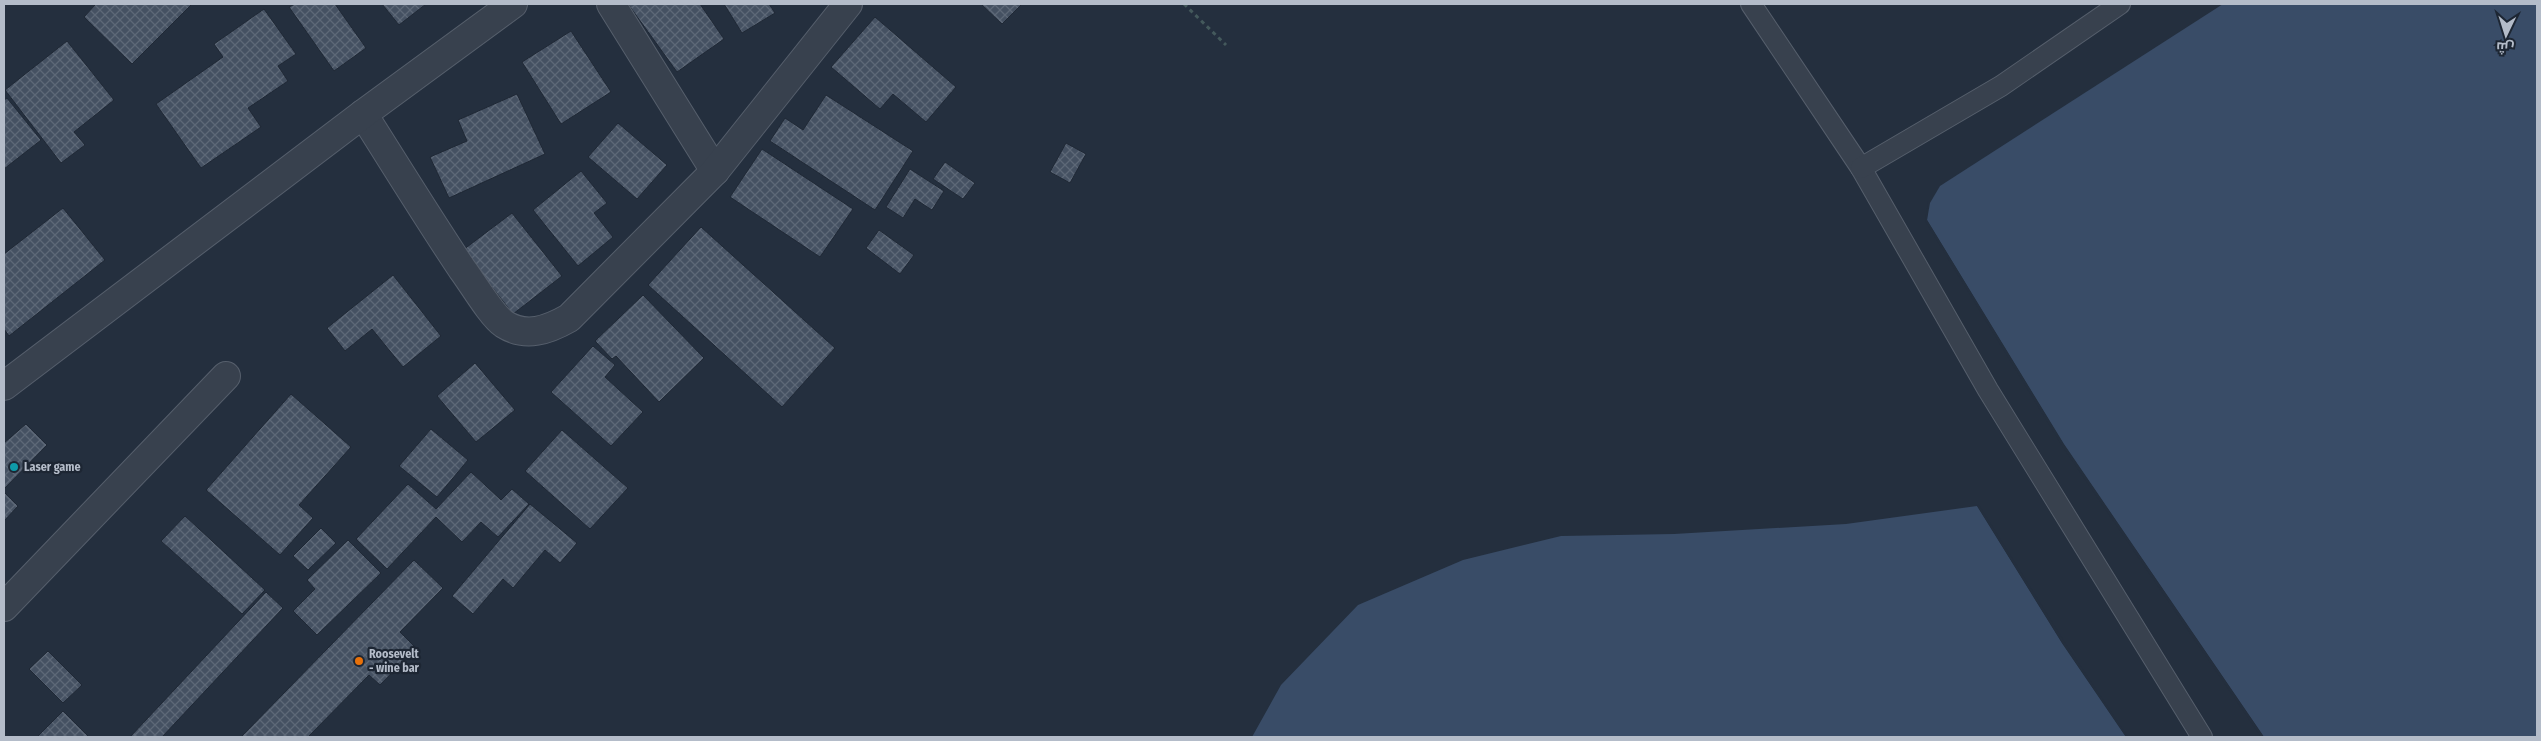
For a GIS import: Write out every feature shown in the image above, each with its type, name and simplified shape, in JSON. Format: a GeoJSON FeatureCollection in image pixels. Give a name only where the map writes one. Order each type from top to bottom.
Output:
{"type":"FeatureCollection","features":[{"type":"Feature","properties":{"kind":"street"},"geometry":{"type":"LineString","coordinates":[[4,386],[363,114],[513,4]]}},
{"type":"Feature","properties":{"kind":"street"},"geometry":{"type":"LineString","coordinates":[[611,4],[715,170]]}},
{"type":"Feature","properties":{"kind":"street"},"geometry":{"type":"LineString","coordinates":[[363,114],[480,295],[503,323],[520,330],[534,332],[551,328],[569,318],[715,170],[848,4]]}},
{"type":"Feature","properties":{"kind":"street"},"geometry":{"type":"LineString","coordinates":[[4,607],[226,376]]}},
{"type":"Feature","properties":{"kind":"lane"},"geometry":{"type":"LineString","coordinates":[[1751,4],[1861,168],[1988,390],[2202,737]]}},
{"type":"Feature","properties":{"kind":"lane"},"geometry":{"type":"LineString","coordinates":[[1861,168],[2000,86],[2120,4]]}},
{"type":"Feature","properties":{"kind":"path"},"geometry":{"type":"LineString","coordinates":[[1184,4],[1226,45]]}},
{"type":"Feature","properties":{"kind":"water"},"geometry":{"type":"Polygon","coordinates":[[[2223,4],[2537,4],[2537,737],[2264,737],[2064,445],[1927,220],[1930,203],[1940,186],[2223,4]]]}},
{"type":"Feature","properties":{"kind":"water"},"geometry":{"type":"Polygon","coordinates":[[[1977,506],[2062,643],[2126,737],[1252,737],[1281,685],[1358,605],[1463,560],[1561,536],[1674,534],[1846,524],[1977,506]]]}},
{"type":"Feature","properties":{"kind":"pier"},"geometry":{"type":"Polygon","coordinates":[[[1928,201],[1927,220],[2064,444],[2264,737],[2261,737],[2062,446],[1925,221],[1928,201]]]}},
{"type":"Feature","properties":{"kind":"pier"},"geometry":{"type":"Polygon","coordinates":[[[1976,504],[1979,505],[2064,641],[2128,737],[2126,737],[2062,643],[1976,504]]]}},
{"type":"Feature","properties":{"kind":"building"},"geometry":{"type":"Polygon","coordinates":[[[96,4],[192,4],[132,64],[84,17],[96,4]]]}},
{"type":"Feature","properties":{"kind":"building"},"geometry":{"type":"Polygon","coordinates":[[[295,4],[335,4],[366,48],[334,71],[289,7],[295,4]]]}},
{"type":"Feature","properties":{"kind":"building"},"geometry":{"type":"Polygon","coordinates":[[[382,4],[426,4],[399,25],[382,4]]]}},
{"type":"Feature","properties":{"kind":"building"},"geometry":{"type":"Polygon","coordinates":[[[628,4],[700,4],[724,39],[677,72],[628,4]]]}},
{"type":"Feature","properties":{"kind":"building"},"geometry":{"type":"Polygon","coordinates":[[[724,4],[769,4],[775,13],[742,33],[724,4]]]}},
{"type":"Feature","properties":{"kind":"building"},"geometry":{"type":"Polygon","coordinates":[[[981,4],[1022,4],[1002,24],[981,4]]]}},
{"type":"Feature","properties":{"kind":"building"},"geometry":{"type":"Polygon","coordinates":[[[264,9],[296,54],[278,66],[288,81],[248,108],[261,127],[201,168],[156,104],[223,57],[214,44],[264,9]]]}},
{"type":"Feature","properties":{"kind":"building"},"geometry":{"type":"Polygon","coordinates":[[[875,17],[956,87],[926,122],[893,94],[880,109],[831,67],[875,17]]]}},
{"type":"Feature","properties":{"kind":"building"},"geometry":{"type":"Polygon","coordinates":[[[571,31],[611,92],[561,124],[522,62],[571,31]]]}},
{"type":"Feature","properties":{"kind":"building"},"geometry":{"type":"Polygon","coordinates":[[[67,41],[114,100],[74,132],[85,145],[61,163],[5,90],[67,41]]]}},
{"type":"Feature","properties":{"kind":"building"},"geometry":{"type":"Polygon","coordinates":[[[517,94],[545,154],[449,198],[430,157],[467,141],[458,120],[517,94]]]}},
{"type":"Feature","properties":{"kind":"building"},"geometry":{"type":"Polygon","coordinates":[[[826,95],[913,151],[875,210],[770,141],[785,118],[803,130],[826,95]]]}},
{"type":"Feature","properties":{"kind":"building"},"geometry":{"type":"Polygon","coordinates":[[[7,98],[41,140],[4,169],[4,100],[7,98]]]}},
{"type":"Feature","properties":{"kind":"building"},"geometry":{"type":"Polygon","coordinates":[[[618,123],[667,165],[637,199],[588,157],[618,123]]]}},
{"type":"Feature","properties":{"kind":"building"},"geometry":{"type":"Polygon","coordinates":[[[1066,143],[1086,154],[1070,183],[1050,172],[1066,143]]]}},
{"type":"Feature","properties":{"kind":"building"},"geometry":{"type":"Polygon","coordinates":[[[762,149],[853,209],[820,257],[730,197],[762,149]]]}},
{"type":"Feature","properties":{"kind":"building"},"geometry":{"type":"Polygon","coordinates":[[[945,162],[975,183],[963,199],[933,179],[945,162]]]}},
{"type":"Feature","properties":{"kind":"building"},"geometry":{"type":"Polygon","coordinates":[[[910,169],[944,191],[932,210],[915,199],[903,218],[886,207],[910,169]]]}},
{"type":"Feature","properties":{"kind":"building"},"geometry":{"type":"Polygon","coordinates":[[[581,171],[607,203],[594,213],[613,237],[578,266],[533,210],[581,171]]]}},
{"type":"Feature","properties":{"kind":"building"},"geometry":{"type":"Polygon","coordinates":[[[63,208],[105,260],[9,336],[4,329],[4,254],[63,208]]]}},
{"type":"Feature","properties":{"kind":"building"},"geometry":{"type":"Polygon","coordinates":[[[512,213],[562,276],[513,314],[463,250],[512,213]]]}},
{"type":"Feature","properties":{"kind":"building"},"geometry":{"type":"Polygon","coordinates":[[[701,227],[835,348],[782,407],[648,285],[701,227]]]}},
{"type":"Feature","properties":{"kind":"building"},"geometry":{"type":"Polygon","coordinates":[[[879,230],[914,255],[900,274],[866,248],[879,230]]]}},
{"type":"Feature","properties":{"kind":"building"},"geometry":{"type":"Polygon","coordinates":[[[393,275],[441,336],[403,367],[372,329],[345,351],[327,328],[393,275]]]}},
{"type":"Feature","properties":{"kind":"building"},"geometry":{"type":"Polygon","coordinates":[[[643,295],[704,358],[659,402],[616,356],[612,359],[595,341],[643,295]]]}},
{"type":"Feature","properties":{"kind":"building"},"geometry":{"type":"Polygon","coordinates":[[[593,346],[615,365],[605,377],[643,412],[611,446],[551,392],[593,346]]]}},
{"type":"Feature","properties":{"kind":"building"},"geometry":{"type":"Polygon","coordinates":[[[475,363],[515,410],[476,442],[437,396],[475,363]]]}},
{"type":"Feature","properties":{"kind":"building"},"geometry":{"type":"Polygon","coordinates":[[[291,394],[351,447],[299,505],[313,518],[280,555],[206,490],[291,394]]]}},
{"type":"Feature","properties":{"kind":"building","name":"Laser game"},"geometry":{"type":"Polygon","coordinates":[[[26,424],[47,445],[4,489],[4,443],[26,424]]]}},
{"type":"Feature","properties":{"kind":"building"},"geometry":{"type":"Polygon","coordinates":[[[431,429],[468,460],[437,497],[399,466],[431,429]]]}},
{"type":"Feature","properties":{"kind":"building"},"geometry":{"type":"Polygon","coordinates":[[[562,430],[628,488],[590,529],[525,471],[562,430]]]}},
{"type":"Feature","properties":{"kind":"building"},"geometry":{"type":"Polygon","coordinates":[[[471,472],[501,500],[512,489],[529,504],[498,537],[481,522],[462,542],[436,517],[387,569],[356,539],[408,484],[436,509],[471,472]]]}},
{"type":"Feature","properties":{"kind":"building","name":"Laser game"},"geometry":{"type":"Polygon","coordinates":[[[4,492],[18,506],[4,521],[4,492]]]}},
{"type":"Feature","properties":{"kind":"building"},"geometry":{"type":"Polygon","coordinates":[[[530,504],[577,543],[560,563],[545,550],[513,588],[503,579],[473,614],[452,596],[530,504]]]}},
{"type":"Feature","properties":{"kind":"building"},"geometry":{"type":"Polygon","coordinates":[[[185,516],[265,590],[242,614],[161,541],[185,516]]]}},
{"type":"Feature","properties":{"kind":"building"},"geometry":{"type":"Polygon","coordinates":[[[321,528],[336,543],[308,570],[293,556],[321,528]]]}},
{"type":"Feature","properties":{"kind":"building"},"geometry":{"type":"Polygon","coordinates":[[[348,540],[381,573],[317,635],[293,611],[315,589],[307,580],[348,540]]]}},
{"type":"Feature","properties":{"kind":"building","name":"Roosevelt - wine bar"},"geometry":{"type":"Polygon","coordinates":[[[414,560],[443,588],[400,632],[416,648],[380,685],[369,675],[308,737],[241,737],[414,560]]]}},
{"type":"Feature","properties":{"kind":"building"},"geometry":{"type":"Polygon","coordinates":[[[266,592],[283,608],[162,737],[130,737],[266,592]]]}},
{"type":"Feature","properties":{"kind":"building"},"geometry":{"type":"Polygon","coordinates":[[[48,651],[82,685],[63,703],[29,669],[48,651]]]}},
{"type":"Feature","properties":{"kind":"building"},"geometry":{"type":"Polygon","coordinates":[[[63,711],[89,737],[38,736],[63,711]]]}},
{"type":"Feature","properties":{"kind":"place","name":"Laser game"},"geometry":{"type":"Point","coordinates":[14,467]}},
{"type":"Feature","properties":{"kind":"place","name":"Roosevelt - wine bar"},"geometry":{"type":"Point","coordinates":[359,661]}}]}
